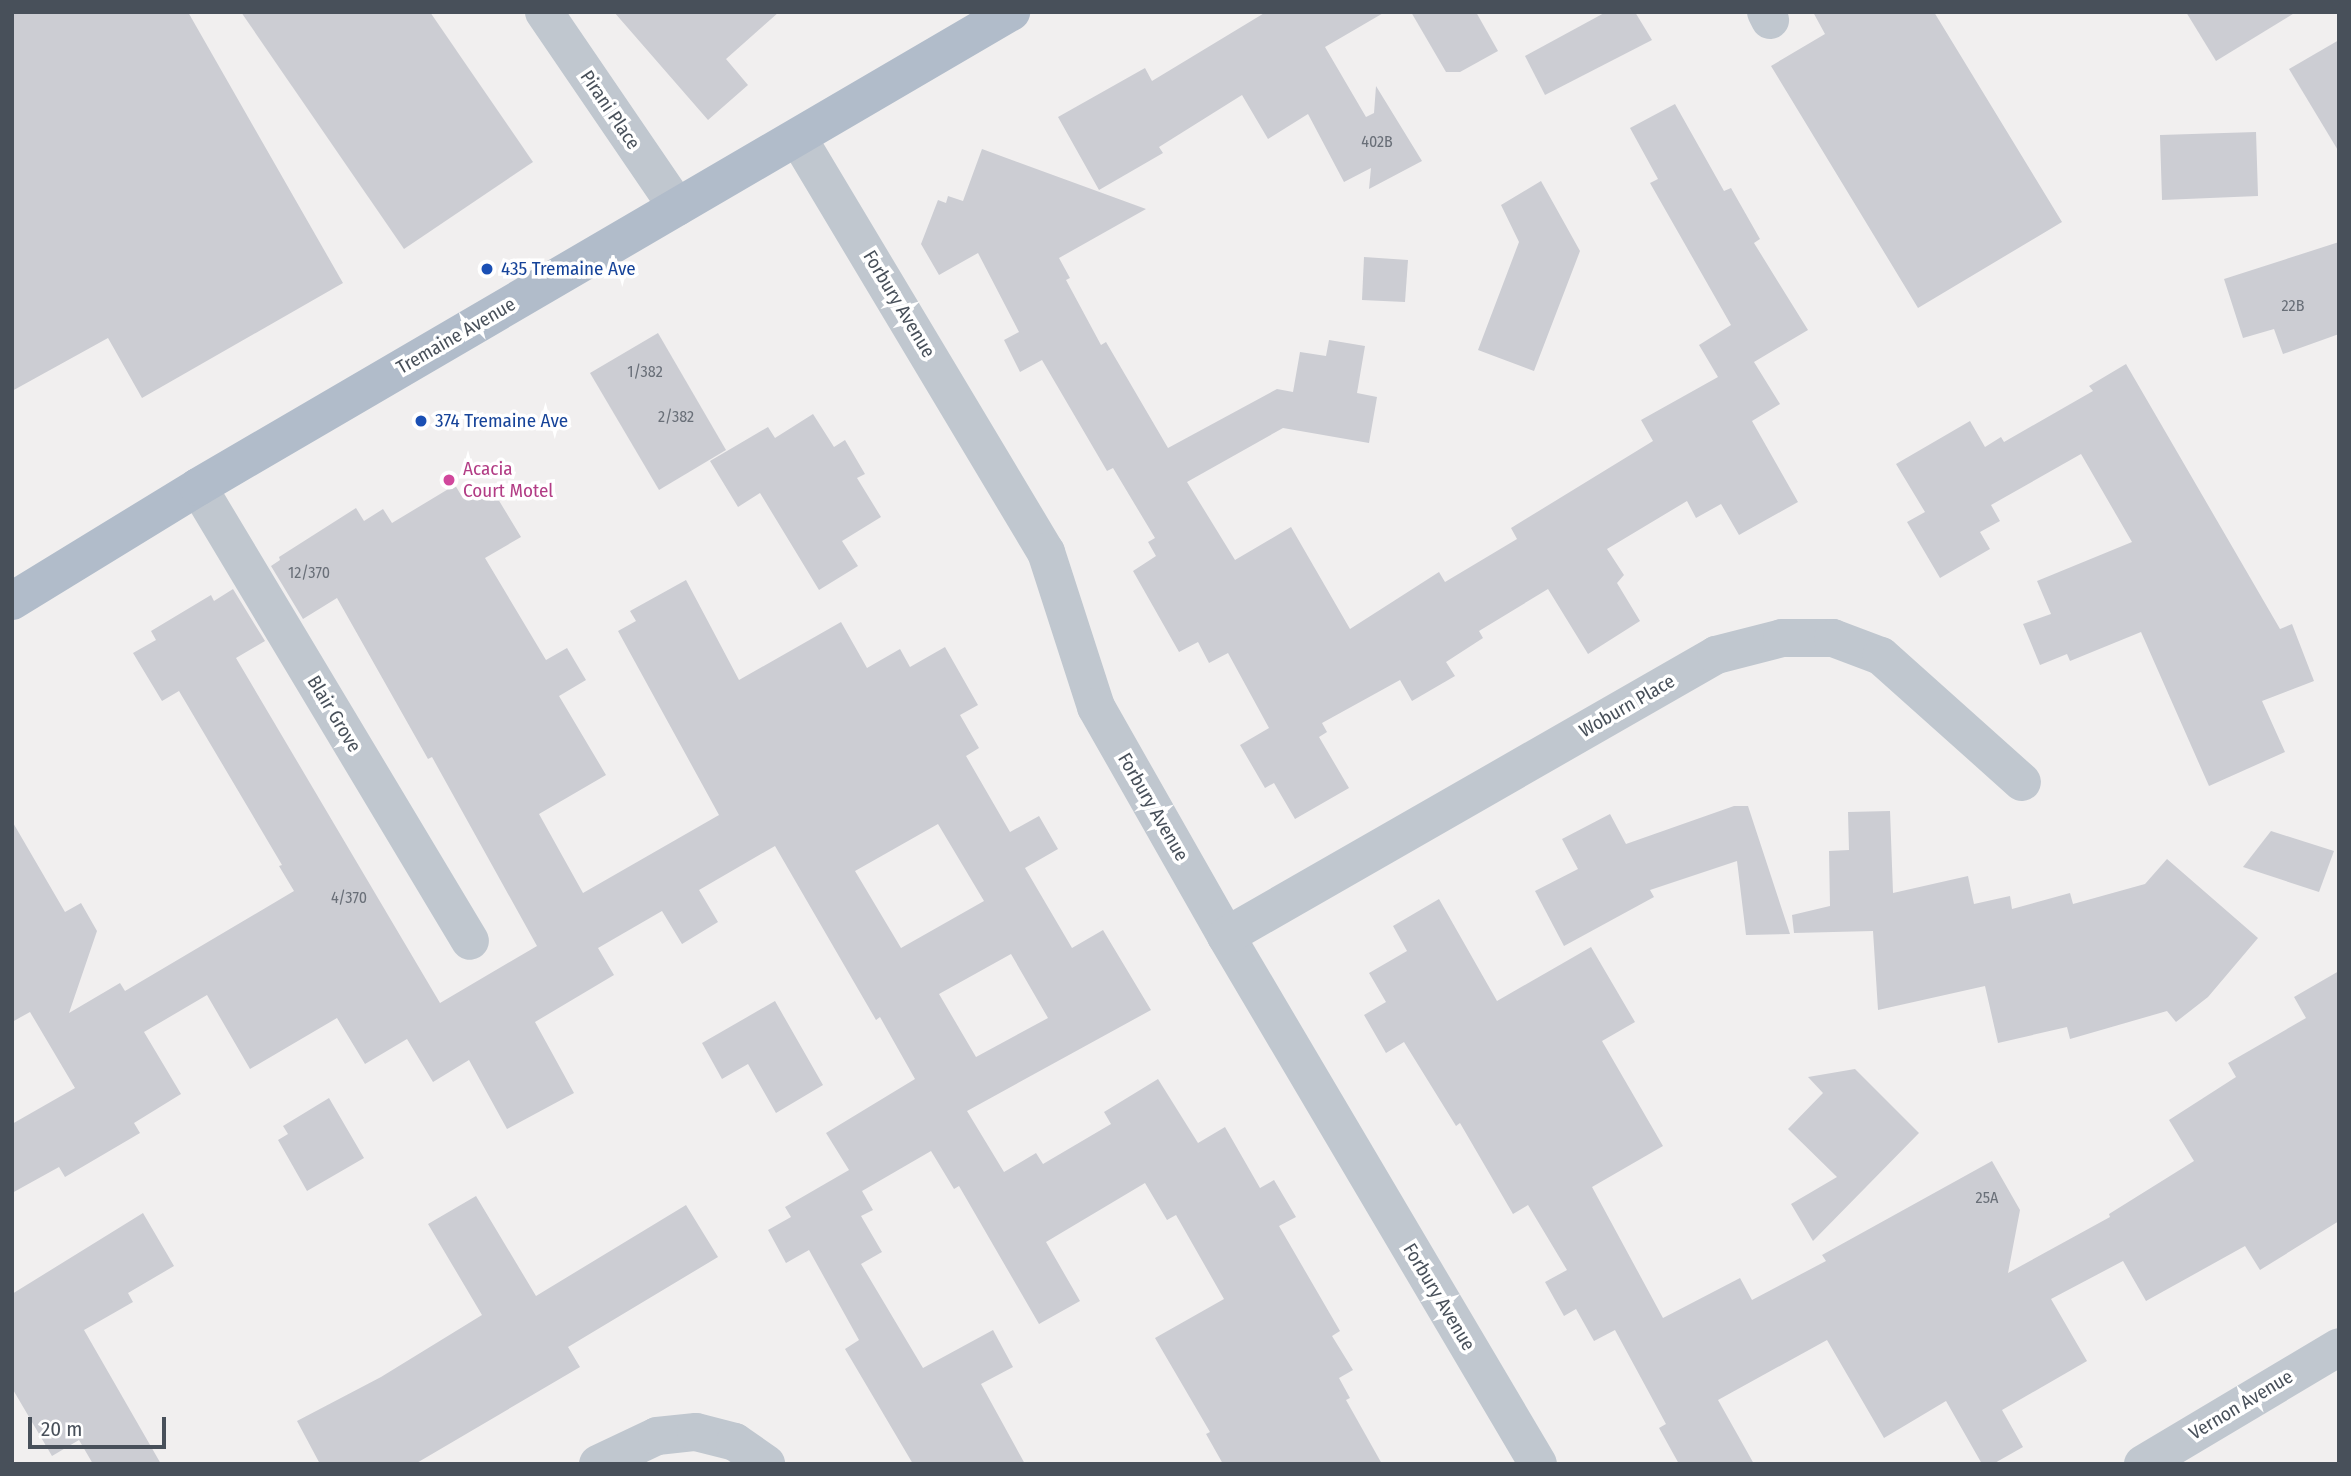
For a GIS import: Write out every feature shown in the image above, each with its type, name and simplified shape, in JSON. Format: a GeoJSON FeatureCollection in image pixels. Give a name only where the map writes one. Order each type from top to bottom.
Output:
{"type":"FeatureCollection","features":[{"type":"Feature","properties":{"kind":"main road","name":"Tremaine Avenue"},"geometry":{"type":"LineString","coordinates":[[12,601],[198,487],[1011,12]]}},
{"type":"Feature","properties":{"kind":"street","name":"Pirani Place"},"geometry":{"type":"LineString","coordinates":[[544,12],[677,207]]}},
{"type":"Feature","properties":{"kind":"street","name":"Forbury Avenue"},"geometry":{"type":"LineString","coordinates":[[798,138],[1046,552],[1096,707],[1226,936],[1538,1464]]}},
{"type":"Feature","properties":{"kind":"street","name":"Blair Grove"},"geometry":{"type":"LineString","coordinates":[[198,487],[470,941]]}},
{"type":"Feature","properties":{"kind":"street","name":"Woburn Place"},"geometry":{"type":"LineString","coordinates":[[1226,936],[1716,655],[1782,638],[1833,638],[1881,656],[2022,782]]}},
{"type":"Feature","properties":{"kind":"street","name":"Vernon Avenue"},"geometry":{"type":"LineString","coordinates":[[2143,1464],[2339,1347]]}},
{"type":"Feature","properties":{"kind":"street"},"geometry":{"type":"LineString","coordinates":[[598,1464],[657,1436],[696,1432],[735,1442],[766,1464]]}},
{"type":"Feature","properties":{"kind":"building"},"geometry":{"type":"Polygon","coordinates":[[[12,12],[188,12],[343,283],[142,398],[108,338],[12,391],[12,12]]]}},
{"type":"Feature","properties":{"kind":"building"},"geometry":{"type":"Polygon","coordinates":[[[241,12],[430,12],[533,162],[404,249],[241,12]]]}},
{"type":"Feature","properties":{"kind":"building"},"geometry":{"type":"Polygon","coordinates":[[[614,12],[779,12],[726,59],[748,85],[708,120],[614,12]]]}},
{"type":"Feature","properties":{"kind":"building"},"geometry":{"type":"Polygon","coordinates":[[[1266,12],[1385,12],[1325,47],[1366,117],[1374,113],[1376,86],[1422,161],[1369,189],[1371,168],[1344,182],[1308,114],[1268,139],[1242,95],[1159,147],[1163,153],[1099,190],[1058,117],[1145,68],[1152,81],[1266,12]]]}},
{"type":"Feature","properties":{"kind":"building"},"geometry":{"type":"Polygon","coordinates":[[[1411,12],[1476,12],[1498,51],[1460,72],[1446,72],[1411,12]]]}},
{"type":"Feature","properties":{"kind":"building"},"geometry":{"type":"Polygon","coordinates":[[[1606,12],[1635,12],[1652,40],[1545,95],[1525,56],[1606,12]]]}},
{"type":"Feature","properties":{"kind":"building"},"geometry":{"type":"Polygon","coordinates":[[[1813,12],[1934,12],[2062,222],[1918,308],[1771,66],[1825,34],[1813,12]]]}},
{"type":"Feature","properties":{"kind":"building"},"geometry":{"type":"Polygon","coordinates":[[[2186,12],[2296,12],[2216,61],[2186,12]]]}},
{"type":"Feature","properties":{"kind":"building"},"geometry":{"type":"Polygon","coordinates":[[[2339,40],[2339,152],[2289,69],[2339,40]]]}},
{"type":"Feature","properties":{"kind":"building"},"geometry":{"type":"Polygon","coordinates":[[[1675,104],[1724,191],[1731,188],[1760,239],[1754,243],[1808,330],[1754,362],[1780,404],[1752,421],[1798,502],[1739,535],[1721,504],[1696,518],[1687,501],[1607,549],[1624,575],[1617,583],[1640,621],[1588,654],[1548,589],[1479,631],[1483,638],[1446,662],[1455,676],[1412,701],[1400,680],[1322,723],[1327,732],[1319,737],[1349,788],[1295,819],[1274,783],[1265,788],[1240,745],[1269,728],[1228,653],[1209,663],[1198,642],[1179,652],[1133,571],[1156,556],[1148,542],[1155,538],[1113,468],[1107,471],[1042,360],[1020,372],[1004,340],[1019,332],[978,253],[939,275],[921,244],[938,200],[946,203],[948,196],[963,201],[982,149],[1146,209],[1059,258],[1070,278],[1066,280],[1101,345],[1106,342],[1168,448],[1277,389],[1293,392],[1300,352],[1326,356],[1329,340],[1365,346],[1357,393],[1377,397],[1369,443],[1283,428],[1187,482],[1235,560],[1291,527],[1350,629],[1439,572],[1445,582],[1517,539],[1511,528],[1653,441],[1641,420],[1718,377],[1699,345],[1731,325],[1650,183],[1658,179],[1630,128],[1675,104]]]}},
{"type":"Feature","properties":{"kind":"building"},"geometry":{"type":"Polygon","coordinates":[[[2256,132],[2258,196],[2162,200],[2160,135],[2256,132]]]}},
{"type":"Feature","properties":{"kind":"building"},"geometry":{"type":"Polygon","coordinates":[[[1541,181],[1580,251],[1534,371],[1478,350],[1519,242],[1501,205],[1541,181]]]}},
{"type":"Feature","properties":{"kind":"building"},"geometry":{"type":"Polygon","coordinates":[[[2339,242],[2339,334],[2283,354],[2274,329],[2243,338],[2224,279],[2339,242]]]}},
{"type":"Feature","properties":{"kind":"building"},"geometry":{"type":"Polygon","coordinates":[[[1364,257],[1408,260],[1405,302],[1362,300],[1364,257]]]}},
{"type":"Feature","properties":{"kind":"building"},"geometry":{"type":"Polygon","coordinates":[[[658,333],[726,450],[659,490],[590,373],[658,333]]]}},
{"type":"Feature","properties":{"kind":"building"},"geometry":{"type":"Polygon","coordinates":[[[2126,364],[2280,629],[2292,624],[2314,681],[2262,701],[2285,752],[2209,786],[2141,632],[2070,661],[2067,654],[2040,665],[2023,624],[2051,614],[2037,581],[2132,542],[2081,454],[1991,505],[2000,521],[1980,532],[1990,549],[1940,578],[1907,522],[1925,512],[1896,464],[1970,421],[1985,447],[2001,437],[2004,442],[2093,391],[2089,386],[2126,364]]]}},
{"type":"Feature","properties":{"kind":"building"},"geometry":{"type":"Polygon","coordinates":[[[813,414],[834,447],[845,440],[865,474],[857,478],[881,517],[842,541],[858,566],[819,590],[760,493],[738,507],[710,461],[768,427],[775,438],[813,414]]]}},
{"type":"Feature","properties":{"kind":"building"},"geometry":{"type":"Polygon","coordinates":[[[479,484],[487,498],[495,494],[521,537],[485,558],[546,660],[567,648],[586,680],[559,696],[606,775],[539,814],[583,893],[719,815],[618,631],[636,621],[630,611],[686,580],[739,680],[841,622],[867,668],[900,649],[910,667],[945,647],[978,705],[960,715],[979,748],[966,756],[1010,832],[1039,816],[1058,849],[1025,868],[1072,948],[1103,930],[1151,1010],[967,1111],[1004,1172],[1036,1153],[1043,1164],[1111,1124],[1104,1112],[1158,1079],[1198,1143],[1225,1127],[1260,1188],[1274,1180],[1296,1217],[1279,1226],[1340,1331],[1332,1336],[1353,1370],[1339,1378],[1350,1398],[1346,1400],[1382,1464],[1223,1464],[1206,1434],[1210,1432],[1155,1338],[1224,1299],[1176,1215],[1167,1220],[1145,1183],[1046,1242],[1080,1301],[1039,1324],[959,1186],[954,1189],[931,1151],[862,1191],[873,1210],[861,1216],[882,1252],[861,1264],[923,1368],[993,1330],[1013,1367],[981,1384],[1025,1464],[913,1464],[845,1349],[859,1340],[809,1250],[786,1263],[768,1230],[791,1217],[785,1207],[849,1170],[826,1133],[915,1079],[880,1017],[876,1020],[775,846],[699,890],[718,922],[682,944],[662,911],[598,948],[614,975],[535,1022],[574,1093],[507,1129],[469,1060],[433,1082],[407,1039],[365,1064],[337,1018],[250,1069],[207,995],[144,1032],[181,1094],[134,1123],[140,1133],[65,1177],[59,1167],[12,1193],[12,1124],[75,1088],[30,1012],[12,1022],[12,821],[65,912],[81,903],[97,931],[69,1013],[120,983],[125,991],[294,891],[279,866],[282,865],[179,691],[162,701],[133,653],[156,640],[151,631],[211,595],[214,601],[233,589],[265,641],[236,658],[440,1003],[537,946],[432,757],[428,759],[337,598],[303,619],[271,566],[280,560],[279,557],[356,508],[364,521],[383,509],[392,523],[455,485],[461,495],[479,484]],[[938,824],[855,871],[901,948],[984,901],[938,824]],[[1011,954],[939,994],[976,1057],[1048,1018],[1011,954]]]}},
{"type":"Feature","properties":{"kind":"building"},"geometry":{"type":"Polygon","coordinates":[[[1734,806],[1748,806],[1790,934],[1746,935],[1737,861],[1650,890],[1654,897],[1564,946],[1535,891],[1578,869],[1562,839],[1610,814],[1626,844],[1734,806]]]}},
{"type":"Feature","properties":{"kind":"building"},"geometry":{"type":"Polygon","coordinates":[[[1890,811],[1893,893],[1968,876],[1974,904],[2010,896],[2012,909],[2070,893],[2073,904],[2145,884],[2167,859],[2258,938],[2208,997],[2176,1022],[2167,1011],[2070,1039],[2067,1027],[1998,1043],[1985,986],[1878,1010],[1873,931],[1794,933],[1792,915],[1830,906],[1829,851],[1849,850],[1848,812],[1890,811]]]}},
{"type":"Feature","properties":{"kind":"building"},"geometry":{"type":"Polygon","coordinates":[[[2271,831],[2334,851],[2319,892],[2243,867],[2271,831]]]}},
{"type":"Feature","properties":{"kind":"building"},"geometry":{"type":"Polygon","coordinates":[[[1439,899],[1497,1001],[1591,947],[1635,1022],[1602,1041],[1663,1146],[1592,1187],[1663,1318],[1740,1278],[1752,1300],[1826,1261],[1822,1255],[1992,1161],[2020,1210],[2008,1273],[2110,1217],[2109,1214],[2194,1161],[2169,1120],[2236,1077],[2228,1063],[2306,1018],[2294,997],[2339,971],[2339,1221],[2260,1270],[2245,1246],[2146,1301],[2123,1261],[2051,1299],[2087,1361],[2002,1410],[2023,1447],[1993,1464],[1982,1464],[1946,1401],[1884,1438],[1827,1340],[1718,1400],[1754,1464],[1679,1464],[1659,1428],[1666,1424],[1615,1330],[1594,1341],[1576,1309],[1564,1316],[1545,1282],[1567,1270],[1528,1205],[1513,1214],[1460,1123],[1456,1126],[1404,1042],[1386,1053],[1364,1015],[1386,1002],[1369,973],[1407,951],[1393,926],[1439,899]]]}},
{"type":"Feature","properties":{"kind":"building"},"geometry":{"type":"Polygon","coordinates":[[[775,1001],[823,1085],[776,1113],[748,1064],[722,1079],[702,1043],[775,1001]]]}},
{"type":"Feature","properties":{"kind":"building"},"geometry":{"type":"Polygon","coordinates":[[[1855,1069],[1919,1133],[1813,1241],[1791,1204],[1837,1177],[1788,1129],[1823,1093],[1808,1077],[1855,1069]]]}},
{"type":"Feature","properties":{"kind":"building"},"geometry":{"type":"Polygon","coordinates":[[[329,1098],[364,1158],[307,1191],[278,1140],[288,1134],[283,1126],[329,1098]]]}},
{"type":"Feature","properties":{"kind":"building"},"geometry":{"type":"Polygon","coordinates":[[[476,1196],[536,1296],[686,1205],[718,1257],[568,1347],[580,1367],[415,1464],[320,1464],[297,1421],[381,1377],[482,1315],[428,1224],[476,1196]]]}},
{"type":"Feature","properties":{"kind":"building"},"geometry":{"type":"Polygon","coordinates":[[[143,1213],[174,1266],[128,1293],[133,1302],[84,1330],[161,1464],[93,1464],[79,1440],[52,1456],[12,1388],[12,1294],[143,1213]]]}},
{"type":"Feature","properties":{"kind":"place","name":"435 Tremaine Ave"},"geometry":{"type":"Point","coordinates":[487,269]}},
{"type":"Feature","properties":{"kind":"place","name":"374 Tremaine Ave"},"geometry":{"type":"Point","coordinates":[421,421]}},
{"type":"Feature","properties":{"kind":"place","name":"Acacia Court Motel"},"geometry":{"type":"Point","coordinates":[449,480]}}]}
